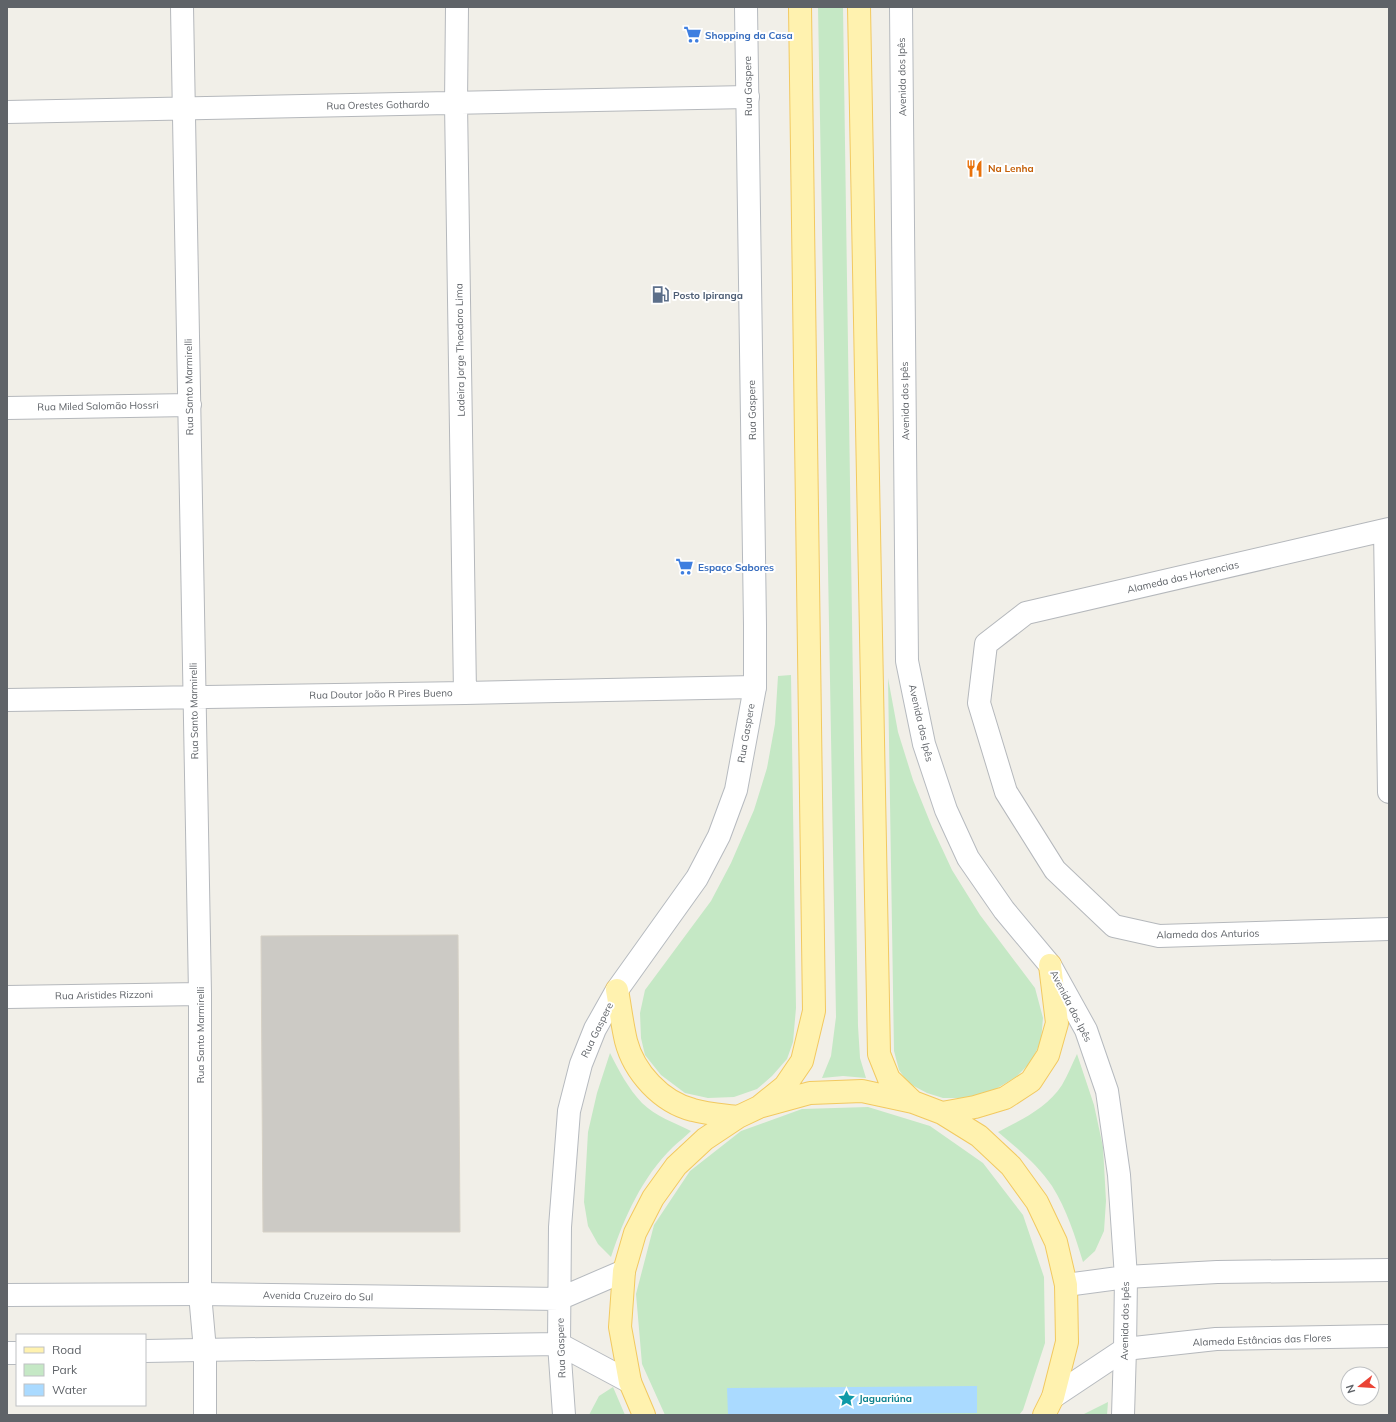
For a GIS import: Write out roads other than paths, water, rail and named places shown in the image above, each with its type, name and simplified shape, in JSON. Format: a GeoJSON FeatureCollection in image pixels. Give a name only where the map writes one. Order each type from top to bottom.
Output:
{"type":"FeatureCollection","features":[{"type":"Feature","properties":{"kind":"main road"},"geometry":{"type":"LineString","coordinates":[[759,1107],[785,1086],[802,1061],[814,1011],[800,7]]}},
{"type":"Feature","properties":{"kind":"main road"},"geometry":{"type":"LineString","coordinates":[[859,7],[879,1054],[889,1079],[913,1102]]}},
{"type":"Feature","properties":{"kind":"main road"},"geometry":{"type":"LineString","coordinates":[[942,1113],[975,1107],[1005,1098],[1031,1081],[1048,1055],[1057,1023],[1050,966]]}},
{"type":"Feature","properties":{"kind":"main road"},"geometry":{"type":"LineString","coordinates":[[617,990],[626,1042],[636,1064],[650,1084],[668,1099],[692,1110],[738,1117]]}},
{"type":"Feature","properties":{"kind":"main road"},"geometry":{"type":"LineString","coordinates":[[644,1415],[630,1382],[620,1327],[624,1272],[635,1234],[653,1198],[676,1166],[705,1139],[738,1117],[759,1107],[810,1093],[862,1091],[913,1102],[942,1113],[979,1136],[1011,1166],[1037,1202],[1056,1242],[1066,1285],[1067,1342],[1049,1406]]}},
{"type":"Feature","properties":{"kind":"street","name":"Rua Santo Marmirelli"},"geometry":{"type":"LineString","coordinates":[[182,7],[200,994],[200,1294],[205,1350],[205,1415]]}},
{"type":"Feature","properties":{"kind":"street","name":"Ladeira Jorge Theodoro Lima"},"geometry":{"type":"LineString","coordinates":[[457,7],[456,103],[466,693]]}},
{"type":"Feature","properties":{"kind":"street","name":"Rua Gaspere"},"geometry":{"type":"LineString","coordinates":[[564,1415],[559,1299],[560,1227],[569,1111],[580,1064],[595,1029],[617,990],[696,878],[719,836],[736,790],[755,686],[746,7]]}},
{"type":"Feature","properties":{"kind":"street","name":"Avenida dos Ipês"},"geometry":{"type":"LineString","coordinates":[[901,7],[907,661],[924,744],[946,810],[968,858],[1004,910],[1050,966],[1086,1030],[1107,1091],[1119,1175],[1126,1277],[1123,1415]]}},
{"type":"Feature","properties":{"kind":"street","name":"Rua Orestes Gothardo"},"geometry":{"type":"LineString","coordinates":[[7,112],[748,97]]}},
{"type":"Feature","properties":{"kind":"street","name":"Rua Miled Salomão Hossri"},"geometry":{"type":"LineString","coordinates":[[7,408],[190,405]]}},
{"type":"Feature","properties":{"kind":"street","name":"Alameda das Hortencias"},"geometry":{"type":"LineString","coordinates":[[986,644],[1026,613],[1387,529]]}},
{"type":"Feature","properties":{"kind":"street"},"geometry":{"type":"LineString","coordinates":[[1387,529],[1389,792]]}},
{"type":"Feature","properties":{"kind":"street","name":"Alameda dos Anturios"},"geometry":{"type":"LineString","coordinates":[[986,644],[979,703],[1006,792],[1055,870],[1114,926],[1159,936],[1389,929]]}},
{"type":"Feature","properties":{"kind":"street","name":"Rua Doutor João R Pires Bueno"},"geometry":{"type":"LineString","coordinates":[[7,700],[466,693],[755,686]]}},
{"type":"Feature","properties":{"kind":"street","name":"Rua Aristides Rizzoni"},"geometry":{"type":"LineString","coordinates":[[7,997],[200,994]]}},
{"type":"Feature","properties":{"kind":"street"},"geometry":{"type":"LineString","coordinates":[[1066,1285],[1126,1277],[1217,1272],[1389,1270]]}},
{"type":"Feature","properties":{"kind":"street","name":"Avenida Cruzeiro do Sul"},"geometry":{"type":"LineString","coordinates":[[7,1295],[200,1294],[559,1299],[624,1272]]}},
{"type":"Feature","properties":{"kind":"street","name":"Alameda Estâncias das Flores"},"geometry":{"type":"LineString","coordinates":[[1049,1406],[1125,1349],[1216,1339],[1389,1336]]}},
{"type":"Feature","properties":{"kind":"street"},"geometry":{"type":"LineString","coordinates":[[146,1350],[560,1344],[630,1382]]}},
{"type":"Feature","properties":{"kind":"water"},"geometry":{"type":"Polygon","coordinates":[[[977,1386],[977,1413],[728,1415],[727,1388],[977,1386]]]}},
{"type":"Feature","properties":{"kind":"place","name":"Shopping da Casa"},"geometry":{"type":"Point","coordinates":[692,35]}},
{"type":"Feature","properties":{"kind":"place","name":"Na Lenha"},"geometry":{"type":"Point","coordinates":[975,168]}},
{"type":"Feature","properties":{"kind":"place","name":"Posto Ipiranga"},"geometry":{"type":"Point","coordinates":[660,295]}},
{"type":"Feature","properties":{"kind":"place","name":"Espaço Sabores"},"geometry":{"type":"Point","coordinates":[685,567]}},
{"type":"Feature","properties":{"kind":"place","name":"Jaguariúna"},"geometry":{"type":"Point","coordinates":[846,1398]}}]}
